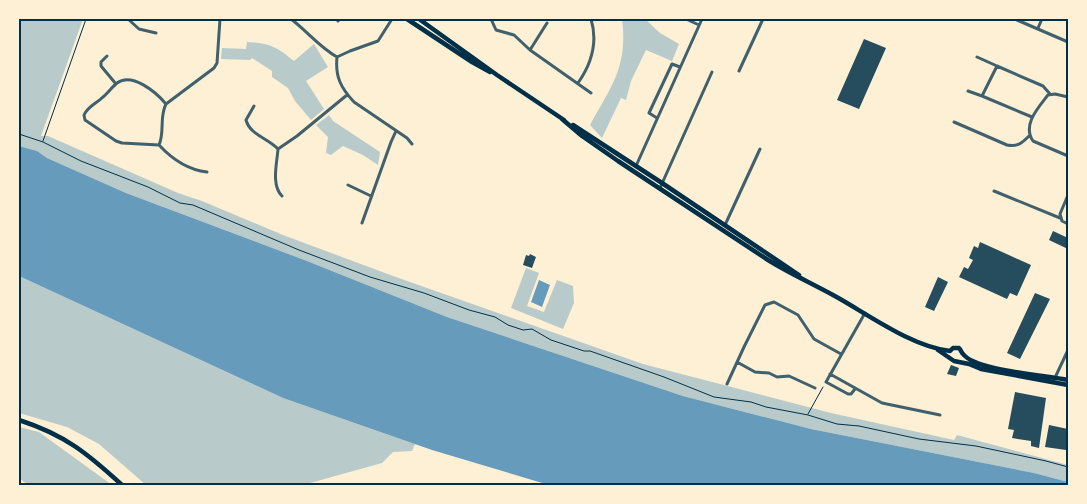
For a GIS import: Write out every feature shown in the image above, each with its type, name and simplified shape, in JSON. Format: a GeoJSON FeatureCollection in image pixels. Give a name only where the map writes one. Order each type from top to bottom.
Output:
{"type":"FeatureCollection","features":[{"type":"Feature","properties":{"kind":"main road"},"geometry":{"type":"LineString","coordinates":[[407,19],[472,62],[497,74]]}},
{"type":"Feature","properties":{"kind":"main road"},"geometry":{"type":"LineString","coordinates":[[419,19],[497,74],[585,132],[660,188],[768,260],[916,341],[936,349],[952,360],[990,372],[1068,380]]}},
{"type":"Feature","properties":{"kind":"main road"},"geometry":{"type":"LineString","coordinates":[[562,118],[582,136],[662,182],[809,282]]}},
{"type":"Feature","properties":{"kind":"main road"},"geometry":{"type":"LineString","coordinates":[[936,349],[950,351],[953,348],[959,348],[963,354],[983,365],[1054,380],[1068,385]]}},
{"type":"Feature","properties":{"kind":"main road"},"geometry":{"type":"LineString","coordinates":[[950,351],[950,357]]}},
{"type":"Feature","properties":{"kind":"main road"},"geometry":{"type":"LineString","coordinates":[[958,361],[962,358],[963,354]]}},
{"type":"Feature","properties":{"kind":"main road"},"geometry":{"type":"LineString","coordinates":[[19,420],[72,443],[122,485]]}},
{"type":"Feature","properties":{"kind":"street"},"geometry":{"type":"LineString","coordinates":[[128,19],[139,29],[156,33]]}},
{"type":"Feature","properties":{"kind":"street"},"geometry":{"type":"LineString","coordinates":[[159,145],[161,140],[162,110],[166,104],[214,68],[217,63],[220,19]]}},
{"type":"Feature","properties":{"kind":"street"},"geometry":{"type":"LineString","coordinates":[[290,19],[302,26],[325,50],[337,58]]}},
{"type":"Feature","properties":{"kind":"street"},"geometry":{"type":"LineString","coordinates":[[337,58],[378,41],[392,19]]}},
{"type":"Feature","properties":{"kind":"street"},"geometry":{"type":"LineString","coordinates":[[491,19],[496,30],[514,35],[530,50],[591,92]]}},
{"type":"Feature","properties":{"kind":"street"},"geometry":{"type":"LineString","coordinates":[[578,83],[587,71],[594,50],[591,19]]}},
{"type":"Feature","properties":{"kind":"street"},"geometry":{"type":"LineString","coordinates":[[686,19],[699,25]]}},
{"type":"Feature","properties":{"kind":"street"},"geometry":{"type":"LineString","coordinates":[[635,168],[702,19]]}},
{"type":"Feature","properties":{"kind":"street"},"geometry":{"type":"LineString","coordinates":[[739,71],[763,19]]}},
{"type":"Feature","properties":{"kind":"street"},"geometry":{"type":"LineString","coordinates":[[1038,28],[1042,19]]}},
{"type":"Feature","properties":{"kind":"street"},"geometry":{"type":"LineString","coordinates":[[1017,20],[1068,42]]}},
{"type":"Feature","properties":{"kind":"street"},"geometry":{"type":"LineString","coordinates":[[530,50],[547,23]]}},
{"type":"Feature","properties":{"kind":"street"},"geometry":{"type":"LineString","coordinates":[[106,56],[101,62],[101,66],[116,84]]}},
{"type":"Feature","properties":{"kind":"street"},"geometry":{"type":"LineString","coordinates":[[977,57],[1043,86],[1050,94],[1061,94],[1068,97]]}},
{"type":"Feature","properties":{"kind":"street"},"geometry":{"type":"LineString","coordinates":[[337,58],[335,70],[347,95],[412,144]]}},
{"type":"Feature","properties":{"kind":"street"},"geometry":{"type":"LineString","coordinates":[[657,118],[649,113],[672,64],[680,67]]}},
{"type":"Feature","properties":{"kind":"street"},"geometry":{"type":"LineString","coordinates":[[982,96],[997,66]]}},
{"type":"Feature","properties":{"kind":"street"},"geometry":{"type":"LineString","coordinates":[[660,188],[712,72]]}},
{"type":"Feature","properties":{"kind":"street"},"geometry":{"type":"LineString","coordinates":[[166,104],[161,98],[134,80],[128,79],[116,84],[86,111],[84,116],[85,120],[116,141],[159,145],[165,152],[193,170],[207,172]]}},
{"type":"Feature","properties":{"kind":"street"},"geometry":{"type":"LineString","coordinates":[[968,91],[1032,117]]}},
{"type":"Feature","properties":{"kind":"street"},"geometry":{"type":"LineString","coordinates":[[1050,94],[1032,117],[1028,128],[1029,136],[1033,141],[1068,156]]}},
{"type":"Feature","properties":{"kind":"street"},"geometry":{"type":"LineString","coordinates":[[278,148],[297,136],[347,95]]}},
{"type":"Feature","properties":{"kind":"street"},"geometry":{"type":"LineString","coordinates":[[254,106],[246,120],[248,125],[251,130],[278,148]]}},
{"type":"Feature","properties":{"kind":"street"},"geometry":{"type":"LineString","coordinates":[[954,122],[1008,145],[1022,144],[1029,136]]}},
{"type":"Feature","properties":{"kind":"street"},"geometry":{"type":"LineString","coordinates":[[362,223],[396,131]]}},
{"type":"Feature","properties":{"kind":"street"},"geometry":{"type":"LineString","coordinates":[[278,148],[276,188],[282,196]]}},
{"type":"Feature","properties":{"kind":"street"},"geometry":{"type":"LineString","coordinates":[[724,225],[760,149]]}},
{"type":"Feature","properties":{"kind":"street"},"geometry":{"type":"LineString","coordinates":[[348,185],[371,196]]}},
{"type":"Feature","properties":{"kind":"street"},"geometry":{"type":"LineString","coordinates":[[994,191],[1060,218],[1068,224]]}},
{"type":"Feature","properties":{"kind":"street"},"geometry":{"type":"LineString","coordinates":[[1060,218],[1068,195]]}},
{"type":"Feature","properties":{"kind":"street"},"geometry":{"type":"LineString","coordinates":[[727,384],[766,306],[774,302],[798,315],[814,339],[841,354]]}},
{"type":"Feature","properties":{"kind":"street"},"geometry":{"type":"LineString","coordinates":[[856,389],[851,394],[848,394],[826,382],[865,313]]}},
{"type":"Feature","properties":{"kind":"street"},"geometry":{"type":"LineString","coordinates":[[1054,380],[1068,350]]}},
{"type":"Feature","properties":{"kind":"street"},"geometry":{"type":"LineString","coordinates":[[737,362],[755,372],[769,373],[777,377],[789,376],[815,388]]}},
{"type":"Feature","properties":{"kind":"street"},"geometry":{"type":"LineString","coordinates":[[830,374],[882,403],[940,415]]}},
{"type":"Feature","properties":{"kind":"path"},"geometry":{"type":"LineString","coordinates":[[43,142],[86,19]]}},
{"type":"Feature","properties":{"kind":"path"},"geometry":{"type":"LineString","coordinates":[[19,134],[43,142],[81,161],[148,187],[180,202],[192,205],[299,250],[370,277],[496,317],[508,325],[523,330],[532,329],[551,340],[590,350],[664,376],[714,397],[751,402],[766,407],[808,415],[837,424],[859,426],[919,440],[976,446],[1068,467]]}},
{"type":"Feature","properties":{"kind":"path"},"geometry":{"type":"LineString","coordinates":[[808,415],[826,382]]}},
{"type":"Feature","properties":{"kind":"shaded area"},"geometry":{"type":"Polygon","coordinates":[[[19,19],[83,19],[41,136],[48,136],[178,193],[283,235],[643,364],[831,413],[954,440],[957,435],[1068,465],[1068,482],[1034,473],[811,429],[683,396],[447,317],[307,261],[126,193],[47,158],[37,151],[19,146],[19,19]]]}},
{"type":"Feature","properties":{"kind":"shaded area"},"geometry":{"type":"Polygon","coordinates":[[[622,19],[645,19],[660,33],[679,44],[672,61],[646,50],[631,81],[626,100],[621,98],[602,138],[590,125],[611,86],[620,63],[623,50],[622,19]]]}},
{"type":"Feature","properties":{"kind":"shaded area"},"geometry":{"type":"Polygon","coordinates":[[[247,42],[262,43],[273,47],[294,61],[314,44],[328,67],[306,81],[324,109],[311,120],[295,101],[288,88],[272,77],[272,71],[252,58],[250,60],[221,59],[222,48],[246,49],[247,42]]]}},
{"type":"Feature","properties":{"kind":"shaded area"},"geometry":{"type":"Polygon","coordinates":[[[329,115],[333,121],[380,152],[378,165],[363,155],[343,146],[331,155],[326,153],[328,137],[316,125],[329,115]]]}},
{"type":"Feature","properties":{"kind":"shaded area"},"geometry":{"type":"Polygon","coordinates":[[[526,268],[539,273],[527,306],[544,312],[557,280],[573,286],[574,303],[563,329],[511,308],[526,268]]]}},
{"type":"Feature","properties":{"kind":"shaded area"},"geometry":{"type":"Polygon","coordinates":[[[19,276],[283,398],[415,444],[412,451],[393,452],[382,463],[303,485],[146,485],[99,444],[67,427],[19,413],[19,276]]]}},
{"type":"Feature","properties":{"kind":"shaded area"},"geometry":{"type":"Polygon","coordinates":[[[19,427],[39,432],[112,485],[28,485],[19,478],[19,427]]]}},
{"type":"Feature","properties":{"kind":"water"},"geometry":{"type":"Polygon","coordinates":[[[19,146],[37,151],[47,158],[126,193],[307,261],[447,317],[683,396],[811,429],[1034,473],[1068,482],[1068,485],[549,485],[432,450],[283,398],[19,276],[19,146]]]}},
{"type":"Feature","properties":{"kind":"water"},"geometry":{"type":"Polygon","coordinates":[[[539,280],[550,285],[542,307],[531,302],[539,280]]]}},
{"type":"Feature","properties":{"kind":"building"},"geometry":{"type":"Polygon","coordinates":[[[864,39],[886,48],[859,109],[837,100],[864,39]]]}},
{"type":"Feature","properties":{"kind":"building"},"geometry":{"type":"Polygon","coordinates":[[[1053,231],[1068,238],[1068,249],[1049,240],[1053,231]]]}},
{"type":"Feature","properties":{"kind":"building"},"geometry":{"type":"Polygon","coordinates":[[[980,242],[1031,265],[1017,296],[1010,293],[1007,299],[959,277],[964,267],[968,269],[973,260],[969,258],[974,246],[978,248],[980,242]]]}},
{"type":"Feature","properties":{"kind":"building"},"geometry":{"type":"Polygon","coordinates":[[[530,254],[536,257],[532,268],[523,265],[526,255],[529,256],[530,254]]]}},
{"type":"Feature","properties":{"kind":"building"},"geometry":{"type":"Polygon","coordinates":[[[938,277],[948,282],[934,311],[925,307],[938,277]]]}},
{"type":"Feature","properties":{"kind":"building"},"geometry":{"type":"Polygon","coordinates":[[[1035,293],[1050,299],[1020,359],[1007,353],[1035,293]]]}},
{"type":"Feature","properties":{"kind":"building"},"geometry":{"type":"Polygon","coordinates":[[[951,365],[959,368],[956,376],[947,374],[951,365]]]}},
{"type":"Feature","properties":{"kind":"building"},"geometry":{"type":"Polygon","coordinates":[[[1015,392],[1046,398],[1039,448],[1031,446],[1031,441],[1012,438],[1014,430],[1008,429],[1015,392]]]}},
{"type":"Feature","properties":{"kind":"building"},"geometry":{"type":"Polygon","coordinates":[[[1049,425],[1068,429],[1066,450],[1045,447],[1049,425]]]}}]}
